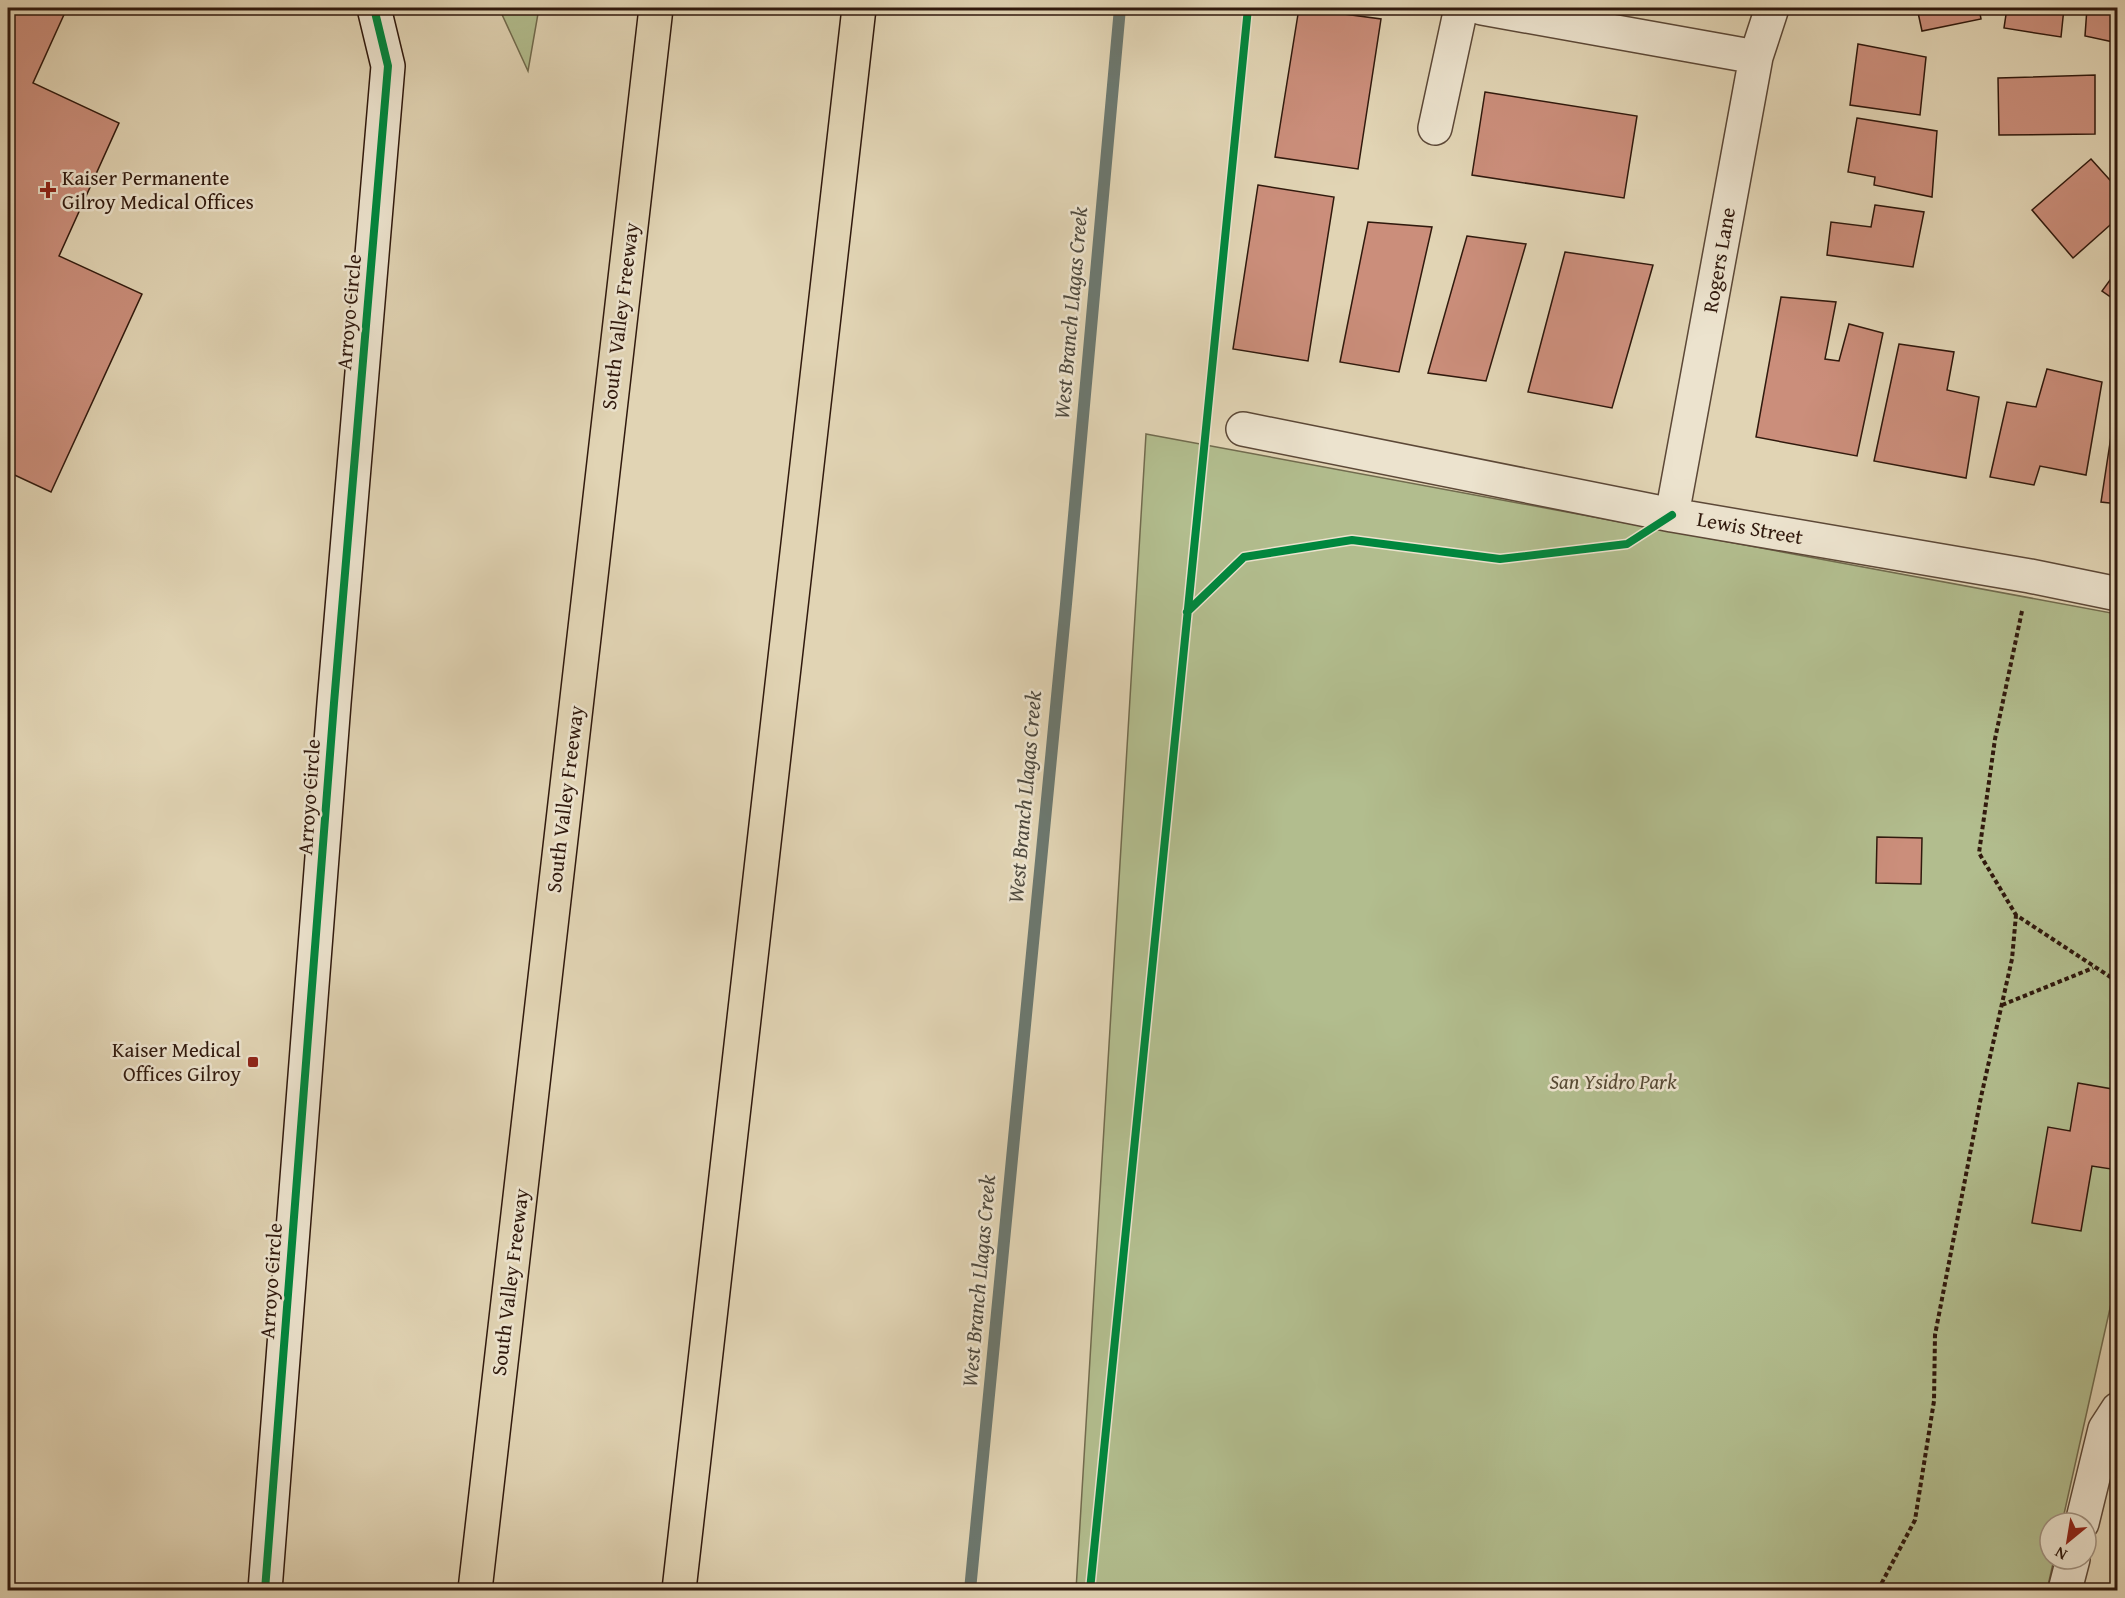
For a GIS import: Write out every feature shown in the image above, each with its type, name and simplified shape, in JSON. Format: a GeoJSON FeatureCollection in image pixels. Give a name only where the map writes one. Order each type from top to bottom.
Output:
{"type":"FeatureCollection","features":[{"type":"Feature","properties":{"kind":"highway","name":"South Valley Freeway"},"geometry":{"type":"LineString","coordinates":[[475,1590],[656,8]]}},
{"type":"Feature","properties":{"kind":"highway"},"geometry":{"type":"LineString","coordinates":[[679,1590],[859,8]]}},
{"type":"Feature","properties":{"kind":"street","name":"Arroyo Circle"},"geometry":{"type":"LineString","coordinates":[[265,1590],[335,691],[388,66],[374,8]]}},
{"type":"Feature","properties":{"kind":"street"},"geometry":{"type":"LineString","coordinates":[[1435,128],[1461,8]]}},
{"type":"Feature","properties":{"kind":"street"},"geometry":{"type":"LineString","coordinates":[[1482,8],[1756,57]]}},
{"type":"Feature","properties":{"kind":"street","name":"Rogers Lane"},"geometry":{"type":"LineString","coordinates":[[1672,515],[1756,57],[1772,8]]}},
{"type":"Feature","properties":{"kind":"street","name":"Lewis Street"},"geometry":{"type":"LineString","coordinates":[[1243,429],[1672,515],[2030,576],[2118,594]]}},
{"type":"Feature","properties":{"kind":"street"},"geometry":{"type":"LineString","coordinates":[[2085,1511],[2105,1429],[2118,1409]]}},
{"type":"Feature","properties":{"kind":"street"},"geometry":{"type":"LineString","coordinates":[[2065,1590],[2070,1571]]}},
{"type":"Feature","properties":{"kind":"path"},"geometry":{"type":"LineString","coordinates":[[2030,576],[1995,739],[1979,853],[2016,915],[2093,968],[2118,982]]}},
{"type":"Feature","properties":{"kind":"path"},"geometry":{"type":"LineString","coordinates":[[1878,1590],[1915,1520],[1934,1401],[1935,1335],[1981,1097],[2012,959],[2016,915]]}},
{"type":"Feature","properties":{"kind":"path"},"geometry":{"type":"LineString","coordinates":[[2002,1005],[2093,968]]}},
{"type":"Feature","properties":{"kind":"green space"},"geometry":{"type":"Polygon","coordinates":[[[499,8],[539,8],[528,71],[499,8]]]}},
{"type":"Feature","properties":{"kind":"green space","name":"San Ysidro Park"},"geometry":{"type":"Polygon","coordinates":[[[1146,434],[2117,614],[2117,1284],[2065,1511],[2038,1511],[2038,1571],[2051,1571],[2047,1590],[1076,1590],[1146,434]]]}},
{"type":"Feature","properties":{"kind":"building","name":"Kaiser Permanente Gilroy Medical Offices"},"geometry":{"type":"Polygon","coordinates":[[[8,8],[67,8],[33,83],[119,123],[59,256],[142,294],[51,492],[8,472],[8,8]]]}},
{"type":"Feature","properties":{"kind":"building"},"geometry":{"type":"Polygon","coordinates":[[[1299,8],[1381,19],[1358,169],[1275,157],[1299,8]]]}},
{"type":"Feature","properties":{"kind":"building"},"geometry":{"type":"Polygon","coordinates":[[[1917,8],[1979,8],[1981,19],[1922,31],[1917,8]]]}},
{"type":"Feature","properties":{"kind":"building"},"geometry":{"type":"Polygon","coordinates":[[[2007,8],[2064,8],[2061,37],[2004,28],[2007,8]]]}},
{"type":"Feature","properties":{"kind":"building"},"geometry":{"type":"Polygon","coordinates":[[[2087,8],[2118,8],[2118,43],[2085,36],[2087,8]]]}},
{"type":"Feature","properties":{"kind":"building"},"geometry":{"type":"Polygon","coordinates":[[[1858,44],[1926,57],[1920,115],[1850,105],[1858,44]]]}},
{"type":"Feature","properties":{"kind":"building"},"geometry":{"type":"Polygon","coordinates":[[[2095,75],[2095,134],[1999,135],[1998,78],[2095,75]]]}},
{"type":"Feature","properties":{"kind":"building"},"geometry":{"type":"Polygon","coordinates":[[[1485,92],[1637,116],[1624,198],[1472,175],[1485,92]]]}},
{"type":"Feature","properties":{"kind":"building"},"geometry":{"type":"Polygon","coordinates":[[[1857,118],[1937,131],[1932,197],[1874,185],[1875,177],[1848,172],[1857,118]]]}},
{"type":"Feature","properties":{"kind":"building"},"geometry":{"type":"Polygon","coordinates":[[[2091,159],[2118,189],[2118,218],[2073,258],[2032,210],[2091,159]]]}},
{"type":"Feature","properties":{"kind":"building"},"geometry":{"type":"Polygon","coordinates":[[[1258,185],[1334,197],[1308,361],[1233,349],[1258,185]]]}},
{"type":"Feature","properties":{"kind":"building"},"geometry":{"type":"Polygon","coordinates":[[[1875,205],[1924,212],[1913,267],[1827,255],[1831,222],[1871,227],[1875,205]]]}},
{"type":"Feature","properties":{"kind":"building"},"geometry":{"type":"Polygon","coordinates":[[[1368,222],[1432,227],[1399,372],[1340,362],[1368,222]]]}},
{"type":"Feature","properties":{"kind":"building"},"geometry":{"type":"Polygon","coordinates":[[[1467,236],[1526,244],[1486,381],[1428,373],[1467,236]]]}},
{"type":"Feature","properties":{"kind":"building"},"geometry":{"type":"Polygon","coordinates":[[[1565,252],[1653,265],[1612,408],[1528,392],[1565,252]]]}},
{"type":"Feature","properties":{"kind":"building"},"geometry":{"type":"Polygon","coordinates":[[[2118,269],[2118,302],[2102,291],[2118,269]]]}},
{"type":"Feature","properties":{"kind":"building"},"geometry":{"type":"Polygon","coordinates":[[[1781,297],[1836,302],[1825,359],[1839,361],[1849,324],[1883,333],[1857,456],[1756,437],[1781,297]]]}},
{"type":"Feature","properties":{"kind":"building"},"geometry":{"type":"Polygon","coordinates":[[[1899,344],[1954,352],[1947,390],[1979,397],[1966,478],[1874,461],[1899,344]]]}},
{"type":"Feature","properties":{"kind":"building"},"geometry":{"type":"Polygon","coordinates":[[[2047,369],[2102,382],[2086,475],[2040,466],[2034,485],[1990,477],[2007,402],[2036,407],[2047,369]]]}},
{"type":"Feature","properties":{"kind":"building"},"geometry":{"type":"Polygon","coordinates":[[[2118,397],[2118,504],[2101,502],[2118,397]]]}},
{"type":"Feature","properties":{"kind":"building"},"geometry":{"type":"Polygon","coordinates":[[[1877,837],[1922,838],[1921,884],[1876,883],[1877,837]]]}},
{"type":"Feature","properties":{"kind":"building"},"geometry":{"type":"Polygon","coordinates":[[[2078,1083],[2118,1090],[2118,1131],[2111,1169],[2092,1166],[2081,1231],[2032,1223],[2048,1127],[2070,1131],[2078,1083]]]}},
{"type":"Feature","properties":{"kind":"waterway","name":"West Branch Llagas Creek"},"geometry":{"type":"LineString","coordinates":[[970,1590],[1066,604],[1120,8]]}},
{"type":"Feature","properties":{"kind":"cycle path"},"geometry":{"type":"LineString","coordinates":[[265,1590],[334,703],[388,66],[374,8]]}},
{"type":"Feature","properties":{"kind":"cycle path"},"geometry":{"type":"LineString","coordinates":[[1090,1590],[1248,8]]}},
{"type":"Feature","properties":{"kind":"cycle path"},"geometry":{"type":"LineString","coordinates":[[1187,612],[1244,557],[1352,540],[1500,559],[1627,544],[1672,515]]}},
{"type":"Feature","properties":{"kind":"place","name":"Kaiser Permanente Gilroy Medical Offices"},"geometry":{"type":"Point","coordinates":[48,190]}},
{"type":"Feature","properties":{"kind":"place","name":"Kaiser Medical Offices Gilroy"},"geometry":{"type":"Point","coordinates":[253,1062]}}]}
